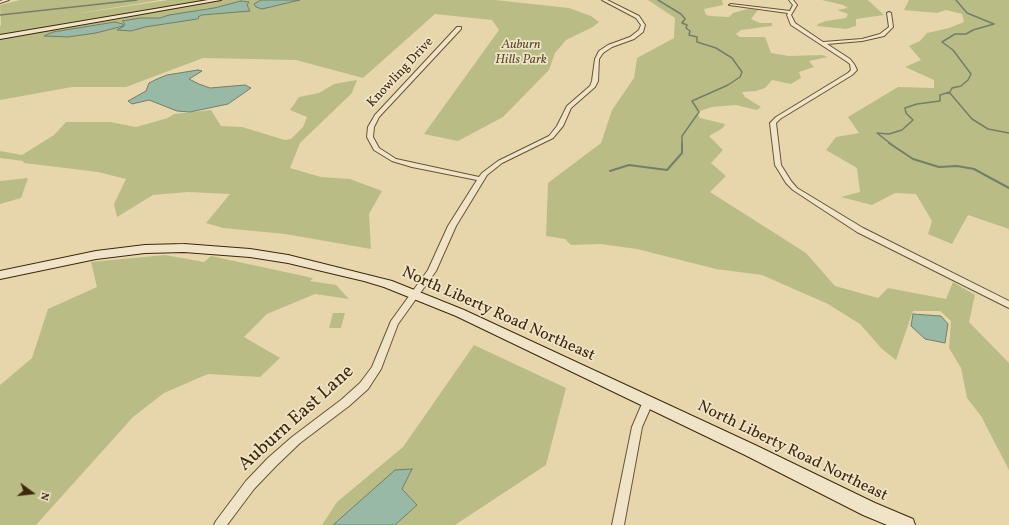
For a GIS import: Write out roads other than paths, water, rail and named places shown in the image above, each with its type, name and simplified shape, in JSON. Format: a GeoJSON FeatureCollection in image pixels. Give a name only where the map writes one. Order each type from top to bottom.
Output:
{"type":"FeatureCollection","features":[{"type":"Feature","properties":{"kind":"main road"},"geometry":{"type":"LineString","coordinates":[[0,37],[218,0]]}},
{"type":"Feature","properties":{"kind":"main road","name":"North Liberty Road Northeast"},"geometry":{"type":"LineString","coordinates":[[0,275],[70,259],[122,251],[202,248],[250,252],[324,267],[388,284],[460,313],[869,509],[907,525]]}},
{"type":"Feature","properties":{"kind":"street"},"geometry":{"type":"LineString","coordinates":[[0,2],[7,0]]}},
{"type":"Feature","properties":{"kind":"street","name":"Auburn East Lane"},"geometry":{"type":"LineString","coordinates":[[220,525],[250,485],[272,462],[296,440],[330,415],[364,386],[376,369],[394,323],[416,295],[432,271],[452,226],[480,179],[494,165],[542,142],[556,132],[569,107],[592,87],[595,81],[597,59],[601,52],[610,46],[632,38],[641,31],[643,25],[638,17],[604,0]]}},
{"type":"Feature","properties":{"kind":"street"},"geometry":{"type":"LineString","coordinates":[[791,0],[795,5],[790,12],[790,20],[793,24],[848,60],[852,64],[854,70],[850,74],[778,118],[773,124],[778,165],[784,178],[795,189],[856,228],[1009,304]]}},
{"type":"Feature","properties":{"kind":"street"},"geometry":{"type":"LineString","coordinates":[[731,5],[790,12]]}},
{"type":"Feature","properties":{"kind":"street"},"geometry":{"type":"LineString","coordinates":[[822,43],[862,40],[882,35],[891,27],[889,13]]}},
{"type":"Feature","properties":{"kind":"street","name":"Knowling Drive"},"geometry":{"type":"LineString","coordinates":[[459,28],[377,116],[371,127],[370,137],[376,149],[394,160],[480,179]]}},
{"type":"Feature","properties":{"kind":"street"},"geometry":{"type":"LineString","coordinates":[[618,525],[637,427],[648,402]]}},
{"type":"Feature","properties":{"kind":"waterway"},"geometry":{"type":"LineString","coordinates":[[0,15],[137,0]]}},
{"type":"Feature","properties":{"kind":"waterway"},"geometry":{"type":"LineString","coordinates":[[610,171],[629,165],[667,170],[682,153],[682,136],[699,112],[692,101],[728,85],[740,77],[742,72],[732,58],[716,48],[697,42],[697,37],[689,35],[690,31],[686,28],[687,25],[682,23],[685,19],[681,14],[658,0]]}},
{"type":"Feature","properties":{"kind":"waterway"},"geometry":{"type":"LineString","coordinates":[[949,92],[952,88],[961,86],[968,80],[971,74],[953,50],[942,42],[955,34],[966,34],[973,30],[994,24],[967,13],[956,0]]}},
{"type":"Feature","properties":{"kind":"waterway"},"geometry":{"type":"LineString","coordinates":[[891,144],[877,133],[889,134],[902,130],[913,120],[906,113],[905,108],[917,104],[940,101],[940,95],[949,92]]}},
{"type":"Feature","properties":{"kind":"waterway"},"geometry":{"type":"LineString","coordinates":[[949,92],[972,119],[988,129],[1009,133]]}},
{"type":"Feature","properties":{"kind":"waterway"},"geometry":{"type":"LineString","coordinates":[[889,143],[913,159],[939,167],[957,166],[974,169],[1009,188]]}},
{"type":"Feature","properties":{"kind":"park label","name":"Auburn Hills Park"},"geometry":{"type":"Point","coordinates":[521,54]}}]}
